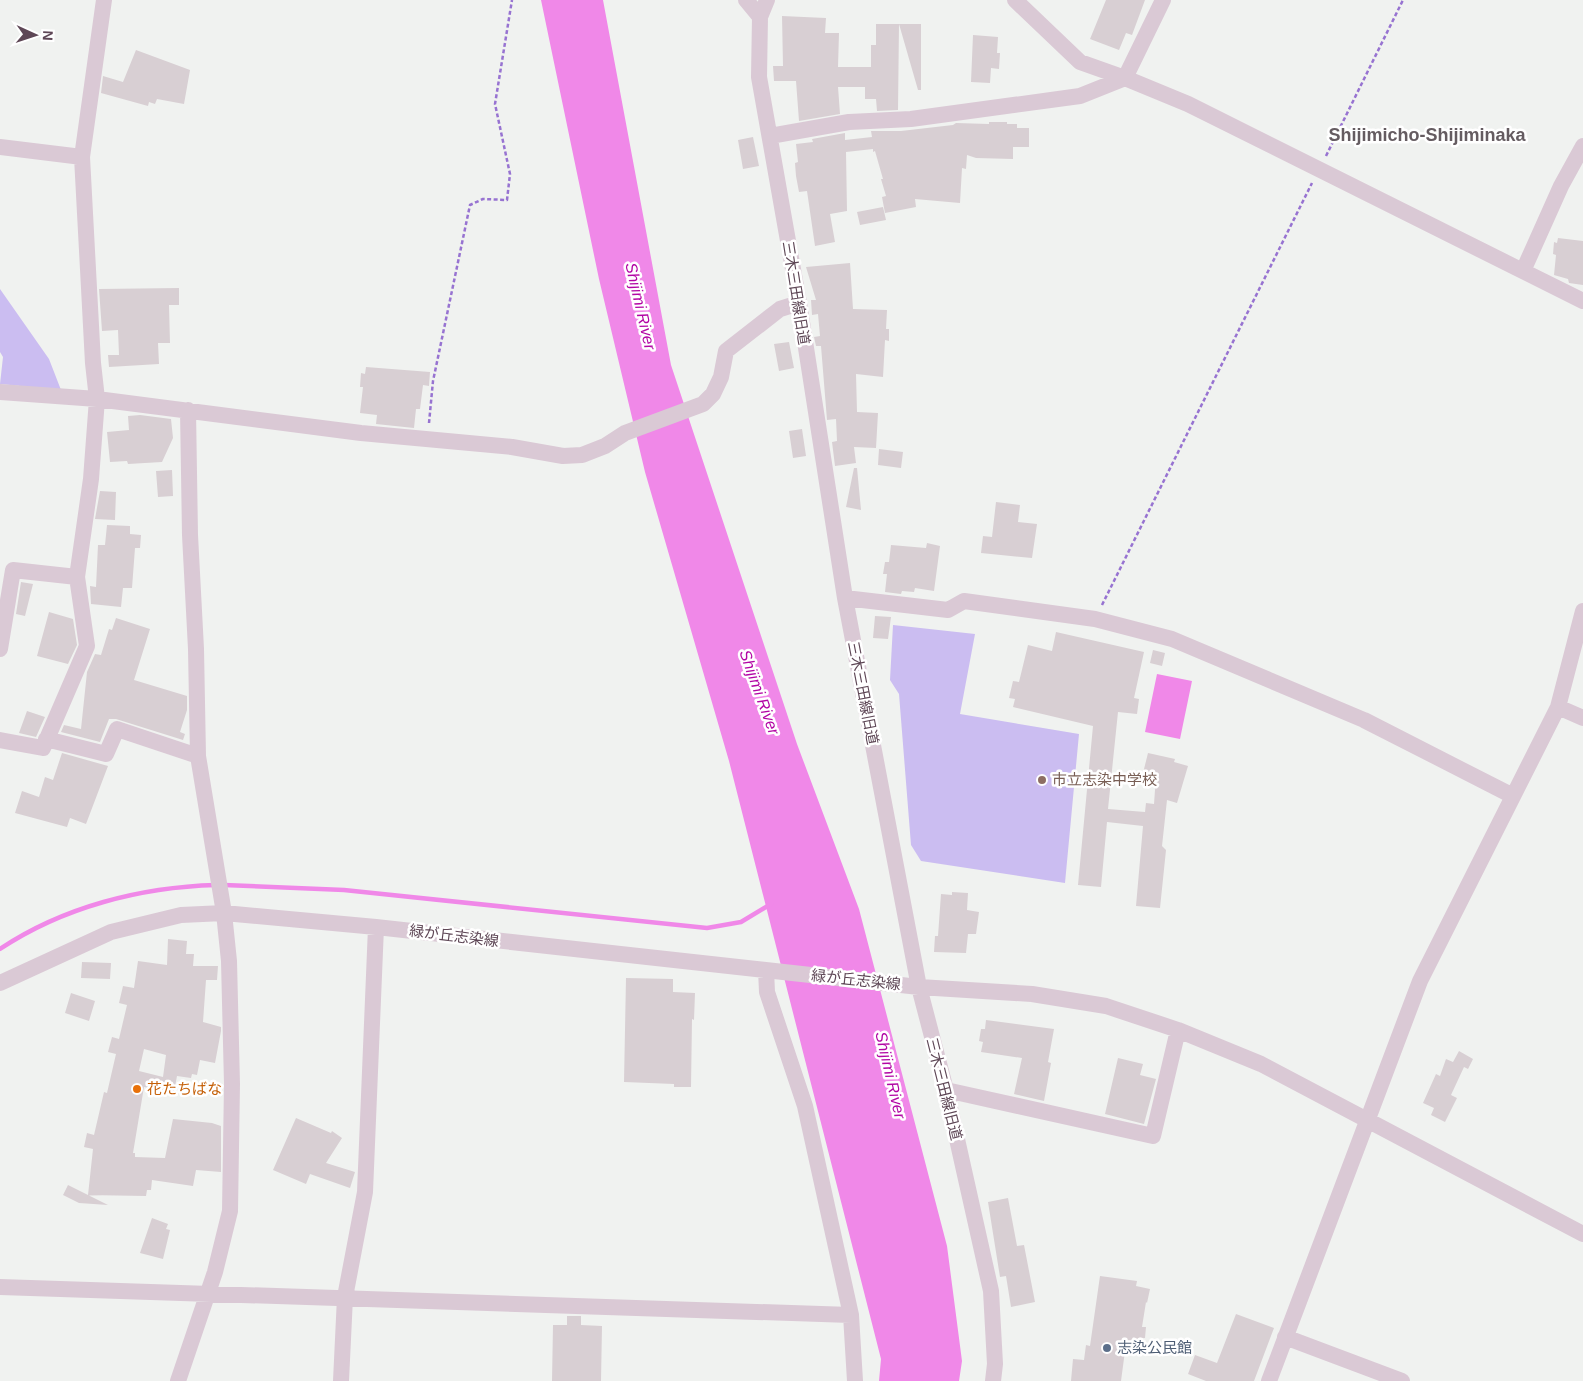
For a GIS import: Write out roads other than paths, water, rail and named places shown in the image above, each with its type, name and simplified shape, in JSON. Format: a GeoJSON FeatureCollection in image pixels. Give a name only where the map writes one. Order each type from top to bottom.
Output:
{"type":"FeatureCollection","features":[{"type":"Feature","properties":{"kind":"street"},"geometry":{"type":"LineString","coordinates":[[0,740],[43,748],[87,646],[77,577],[91,479],[97,399],[92,354],[82,156],[104,0]]}},
{"type":"Feature","properties":{"kind":"street"},"geometry":{"type":"LineString","coordinates":[[746,0],[760,17]]}},
{"type":"Feature","properties":{"kind":"street","name":"三木三田線旧道"},"geometry":{"type":"LineString","coordinates":[[767,0],[760,17],[759,77],[799,303],[845,598],[919,987],[946,1090],[991,1290],[995,1364],[993,1381]]}},
{"type":"Feature","properties":{"kind":"street"},"geometry":{"type":"LineString","coordinates":[[1015,0],[1080,62],[1188,104],[1253,138],[1320,168],[1583,301]]}},
{"type":"Feature","properties":{"kind":"street"},"geometry":{"type":"LineString","coordinates":[[770,136],[849,122],[911,119],[1080,96],[1125,78],[1164,0]]}},
{"type":"Feature","properties":{"kind":"street"},"geometry":{"type":"LineString","coordinates":[[1523,271],[1561,186],[1583,146]]}},
{"type":"Feature","properties":{"kind":"street"},"geometry":{"type":"LineString","coordinates":[[0,147],[82,156]]}},
{"type":"Feature","properties":{"kind":"street"},"geometry":{"type":"LineString","coordinates":[[0,392],[97,399],[361,433],[512,447],[563,456],[582,454],[604,446],[625,433],[703,404],[713,394],[721,377],[726,351],[780,309],[799,303]]}},
{"type":"Feature","properties":{"kind":"street"},"geometry":{"type":"LineString","coordinates":[[178,1381],[206,1294],[216,1272],[230,1211],[232,1084],[231,998],[224,913],[198,756],[196,649],[190,535],[188,410]]}},
{"type":"Feature","properties":{"kind":"street"},"geometry":{"type":"LineString","coordinates":[[0,649],[13,570],[77,577]]}},
{"type":"Feature","properties":{"kind":"street"},"geometry":{"type":"LineString","coordinates":[[845,598],[948,610],[964,601],[1095,618],[1172,639],[1364,720],[1512,796]]}},
{"type":"Feature","properties":{"kind":"street"},"geometry":{"type":"LineString","coordinates":[[1269,1381],[1420,981],[1558,707],[1583,612]]}},
{"type":"Feature","properties":{"kind":"street"},"geometry":{"type":"LineString","coordinates":[[1558,707],[1583,718]]}},
{"type":"Feature","properties":{"kind":"street"},"geometry":{"type":"LineString","coordinates":[[46,739],[106,754],[117,729],[198,756]]}},
{"type":"Feature","properties":{"kind":"street","name":"緑が丘志染線"},"geometry":{"type":"LineString","coordinates":[[0,983],[111,932],[181,915],[224,913],[376,927],[919,987],[1032,994],[1106,1006],[1178,1030],[1261,1064],[1583,1234]]}},
{"type":"Feature","properties":{"kind":"street"},"geometry":{"type":"LineString","coordinates":[[341,1381],[345,1297],[365,1192],[376,927]]}},
{"type":"Feature","properties":{"kind":"street"},"geometry":{"type":"LineString","coordinates":[[766,970],[767,992],[805,1106],[851,1315],[855,1381]]}},
{"type":"Feature","properties":{"kind":"street"},"geometry":{"type":"LineString","coordinates":[[946,1090],[1153,1136],[1178,1030]]}},
{"type":"Feature","properties":{"kind":"street"},"geometry":{"type":"LineString","coordinates":[[0,1287],[851,1315]]}},
{"type":"Feature","properties":{"kind":"street"},"geometry":{"type":"LineString","coordinates":[[1285,1337],[1402,1381]]}},
{"type":"Feature","properties":{"kind":"water","name":"Shijimi River"},"geometry":{"type":"Polygon","coordinates":[[[541,0],[603,0],[671,365],[797,744],[859,909],[947,1246],[962,1361],[959,1381],[879,1381],[881,1359],[729,761],[645,472],[599,279],[541,0]]]}},
{"type":"Feature","properties":{"kind":"water"},"geometry":{"type":"Polygon","coordinates":[[[1157,674],[1192,681],[1180,739],[1145,732],[1157,674]]]}},
{"type":"Feature","properties":{"kind":"waterway"},"geometry":{"type":"LineString","coordinates":[[0,949],[24,934],[50,922],[104,902],[159,890],[216,885]]}},
{"type":"Feature","properties":{"kind":"waterway"},"geometry":{"type":"LineString","coordinates":[[224,885],[344,890],[707,928],[741,922],[771,904]]}},
{"type":"Feature","properties":{"kind":"place","name":"市立志染中学校"},"geometry":{"type":"Point","coordinates":[1042,780]}},
{"type":"Feature","properties":{"kind":"place","name":"花たちばな"},"geometry":{"type":"Point","coordinates":[137,1089]}},
{"type":"Feature","properties":{"kind":"place","name":"志染公民館"},"geometry":{"type":"Point","coordinates":[1107,1348]}},
{"type":"Feature","properties":{"kind":"district","name":"Shijimicho-Shijiminaka"},"geometry":{"type":"Point","coordinates":[1427,135]}}]}
